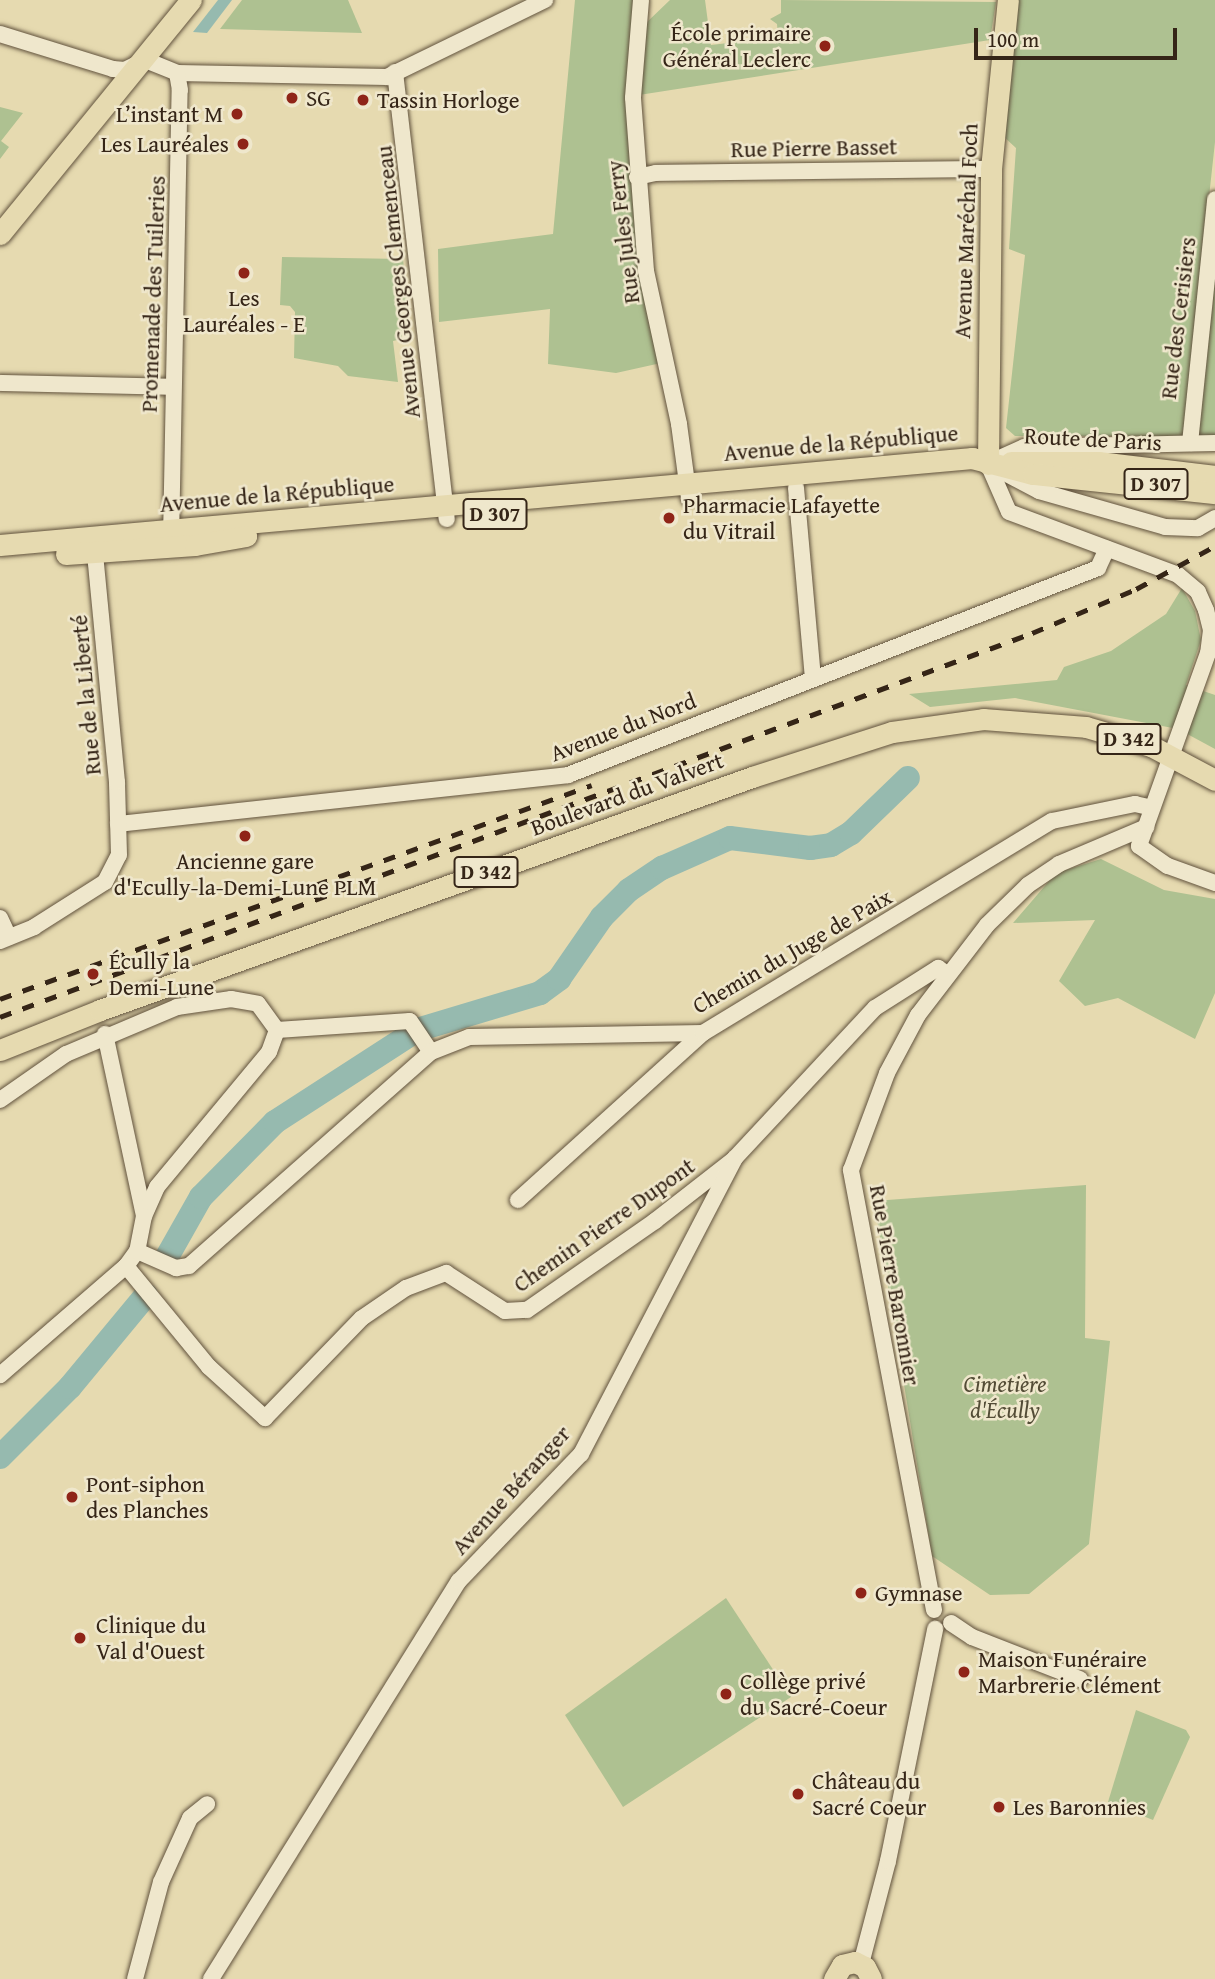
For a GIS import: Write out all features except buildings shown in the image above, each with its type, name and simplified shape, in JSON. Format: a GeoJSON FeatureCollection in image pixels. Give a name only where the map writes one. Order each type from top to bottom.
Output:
{"type":"FeatureCollection","features":[{"type":"Feature","properties":{"kind":"main road","name":"Avenue Maréchal Foch"},"geometry":{"type":"LineString","coordinates":[[988,464],[991,169],[1008,0]]}},
{"type":"Feature","properties":{"kind":"main road"},"geometry":{"type":"LineString","coordinates":[[0,234],[35,196],[62,154],[143,59],[181,2]]}},
{"type":"Feature","properties":{"kind":"main road"},"geometry":{"type":"LineString","coordinates":[[0,221],[110,71],[181,2]]}},
{"type":"Feature","properties":{"kind":"main road","name":"Avenue de la République"},"geometry":{"type":"LineString","coordinates":[[0,559],[94,550],[171,531],[445,504],[688,490],[972,458],[988,464]]}},
{"type":"Feature","properties":{"kind":"main road","name":"Avenue de la République"},"geometry":{"type":"LineString","coordinates":[[688,490],[796,494],[969,472],[988,464]]}},
{"type":"Feature","properties":{"kind":"main road","name":"Route de Paris"},"geometry":{"type":"LineString","coordinates":[[988,464],[1033,474],[1097,470],[1215,476]]}},
{"type":"Feature","properties":{"kind":"main road","name":"Route de Paris"},"geometry":{"type":"LineString","coordinates":[[1097,470],[1215,493]]}},
{"type":"Feature","properties":{"kind":"main road","name":"Avenue de la République"},"geometry":{"type":"LineString","coordinates":[[0,545],[94,550]]}},
{"type":"Feature","properties":{"kind":"main road","name":"Boulevard du Valvert"},"geometry":{"type":"LineString","coordinates":[[0,1050],[126,1000],[752,777],[883,735],[968,720],[1038,721],[1086,727],[1173,755],[1212,775]]}},
{"type":"Feature","properties":{"kind":"main road"},"geometry":{"type":"LineString","coordinates":[[834,1979],[842,1965],[869,1974]]}},
{"type":"Feature","properties":{"kind":"street"},"geometry":{"type":"LineString","coordinates":[[0,34],[110,71],[143,59],[177,73],[387,76],[545,0]]}},
{"type":"Feature","properties":{"kind":"street","name":"Rue Jules Ferry"},"geometry":{"type":"LineString","coordinates":[[641,0],[633,98],[646,271],[688,490]]}},
{"type":"Feature","properties":{"kind":"street"},"geometry":{"type":"LineString","coordinates":[[62,154],[113,87],[110,71]]}},
{"type":"Feature","properties":{"kind":"street","name":"Avenue Georges Clemenceau"},"geometry":{"type":"LineString","coordinates":[[395,72],[445,504]]}},
{"type":"Feature","properties":{"kind":"street","name":"Promenade des Tuileries"},"geometry":{"type":"LineString","coordinates":[[171,531],[180,90],[177,73]]}},
{"type":"Feature","properties":{"kind":"street","name":"Rue Pierre Basset"},"geometry":{"type":"LineString","coordinates":[[637,177],[656,173],[991,169]]}},
{"type":"Feature","properties":{"kind":"street","name":"Rue des Cerisiers"},"geometry":{"type":"LineString","coordinates":[[1190,443],[1215,199]]}},
{"type":"Feature","properties":{"kind":"street"},"geometry":{"type":"LineString","coordinates":[[0,383],[173,387]]}},
{"type":"Feature","properties":{"kind":"street"},"geometry":{"type":"LineString","coordinates":[[988,464],[1024,447],[1215,443]]}},
{"type":"Feature","properties":{"kind":"street"},"geometry":{"type":"LineString","coordinates":[[988,464],[1039,491],[1165,527],[1198,528],[1215,518]]}},
{"type":"Feature","properties":{"kind":"street"},"geometry":{"type":"LineString","coordinates":[[988,464],[1009,512],[1186,580],[1198,592],[1209,618],[1208,653],[1139,846],[1168,866],[1215,883]]}},
{"type":"Feature","properties":{"kind":"street"},"geometry":{"type":"LineString","coordinates":[[796,494],[813,677]]}},
{"type":"Feature","properties":{"kind":"street","name":"Avenue du Nord"},"geometry":{"type":"LineString","coordinates":[[118,824],[549,779],[1098,568],[1107,549]]}},
{"type":"Feature","properties":{"kind":"street","name":"Rue de la Liberté"},"geometry":{"type":"LineString","coordinates":[[5,939],[34,927],[110,878],[119,855],[94,550]]}},
{"type":"Feature","properties":{"kind":"street","name":"Chemin du Juge de Paix"},"geometry":{"type":"LineString","coordinates":[[142,1254],[176,1268],[189,1266],[426,1047],[469,1037],[702,1033],[1052,821],[1135,804],[1152,808]]}},
{"type":"Feature","properties":{"kind":"street","name":"Rue Pierre Baronnier"},"geometry":{"type":"LineString","coordinates":[[934,1610],[851,1170],[887,1073],[918,1015],[947,974],[1028,885],[1094,849],[1146,827]]}},
{"type":"Feature","properties":{"kind":"street","name":"Rue Pierre Baronnier"},"geometry":{"type":"LineString","coordinates":[[1094,849],[1139,846]]}},
{"type":"Feature","properties":{"kind":"street"},"geometry":{"type":"LineString","coordinates":[[0,918],[5,939]]}},
{"type":"Feature","properties":{"kind":"street","name":"Avenue Béranger"},"geometry":{"type":"LineString","coordinates":[[211,1979],[459,1581],[581,1454],[735,1158],[875,1008],[938,968],[947,974]]}},
{"type":"Feature","properties":{"kind":"street"},"geometry":{"type":"LineString","coordinates":[[0,1101],[66,1054],[105,1034],[177,1007],[232,999],[258,1004],[277,1030]]}},
{"type":"Feature","properties":{"kind":"street"},"geometry":{"type":"LineString","coordinates":[[277,1030],[410,1021],[426,1047]]}},
{"type":"Feature","properties":{"kind":"street"},"geometry":{"type":"LineString","coordinates":[[144,1216],[172,1166],[269,1052],[277,1030]]}},
{"type":"Feature","properties":{"kind":"street"},"geometry":{"type":"LineString","coordinates":[[518,1200],[702,1033]]}},
{"type":"Feature","properties":{"kind":"street"},"geometry":{"type":"LineString","coordinates":[[0,1375],[130,1269],[142,1254],[144,1216],[105,1034]]}},
{"type":"Feature","properties":{"kind":"street","name":"Chemin Pierre Dupont"},"geometry":{"type":"LineString","coordinates":[[130,1269],[209,1367],[259,1416],[270,1417],[362,1318],[406,1288],[446,1273],[455,1275],[505,1311],[527,1310],[655,1222],[735,1158]]}},
{"type":"Feature","properties":{"kind":"street"},"geometry":{"type":"LineString","coordinates":[[869,1974],[888,1861],[935,1629],[930,1618],[934,1610],[949,1612],[951,1623],[972,1637],[1080,1679]]}},
{"type":"Feature","properties":{"kind":"street"},"geometry":{"type":"LineString","coordinates":[[935,1629],[944,1630],[951,1623]]}},
{"type":"Feature","properties":{"kind":"street"},"geometry":{"type":"LineString","coordinates":[[135,1979],[161,1882],[190,1818],[207,1804]]}},
{"type":"Feature","properties":{"kind":"green space"},"geometry":{"type":"Polygon","coordinates":[[[242,0],[348,0],[362,33],[220,29],[242,0]]]}},
{"type":"Feature","properties":{"kind":"green space"},"geometry":{"type":"Polygon","coordinates":[[[575,0],[637,0],[630,109],[661,363],[616,373],[548,364],[550,309],[439,322],[438,249],[553,234],[575,0]]]}},
{"type":"Feature","properties":{"kind":"green space","name":"École primaire Général Leclerc"},"geometry":{"type":"Polygon","coordinates":[[[670,0],[705,0],[711,45],[778,37],[777,24],[770,19],[781,13],[781,0],[996,2],[990,40],[639,95],[646,23],[670,0]]]}},
{"type":"Feature","properties":{"kind":"green space"},"geometry":{"type":"Polygon","coordinates":[[[1016,0],[1215,0],[1215,142],[1183,436],[1015,436],[1006,428],[1025,255],[1009,249],[1016,148],[1003,136],[1016,0]]]}},
{"type":"Feature","properties":{"kind":"green space"},"geometry":{"type":"Polygon","coordinates":[[[0,107],[23,113],[1,141],[9,147],[0,159],[0,107]]]}},
{"type":"Feature","properties":{"kind":"green space"},"geometry":{"type":"Polygon","coordinates":[[[282,257],[403,259],[408,304],[401,305],[402,339],[393,341],[398,382],[348,376],[338,366],[294,358],[295,312],[290,306],[280,305],[282,257]]]}},
{"type":"Feature","properties":{"kind":"green space"},"geometry":{"type":"Polygon","coordinates":[[[1215,271],[1215,439],[1197,439],[1215,271]]]}},
{"type":"Feature","properties":{"kind":"green space"},"geometry":{"type":"Polygon","coordinates":[[[1182,588],[1195,611],[1201,640],[1186,685],[1215,695],[1215,749],[1178,729],[1015,698],[930,707],[909,694],[1057,680],[1064,667],[1111,651],[1166,614],[1182,588]]]}},
{"type":"Feature","properties":{"kind":"green space"},"geometry":{"type":"Polygon","coordinates":[[[1101,859],[1164,890],[1215,899],[1215,993],[1195,1039],[1118,998],[1085,1006],[1059,981],[1095,920],[1013,923],[1056,873],[1101,859]]]}},
{"type":"Feature","properties":{"kind":"green space","name":"Cimetière d'Écully"},"geometry":{"type":"Polygon","coordinates":[[[1086,1185],[1085,1338],[1110,1341],[1089,1544],[1029,1594],[990,1595],[932,1556],[874,1201],[1086,1185]]]}},
{"type":"Feature","properties":{"kind":"green space"},"geometry":{"type":"Polygon","coordinates":[[[726,1598],[791,1697],[623,1807],[565,1715],[726,1598]]]}},
{"type":"Feature","properties":{"kind":"green space"},"geometry":{"type":"Polygon","coordinates":[[[1136,1710],[1186,1730],[1190,1737],[1153,1820],[1108,1802],[1136,1710]]]}},
{"type":"Feature","properties":{"kind":"water"},"geometry":{"type":"Polygon","coordinates":[[[218,0],[232,0],[207,33],[193,32],[218,0]]]}},
{"type":"Feature","properties":{"kind":"waterway"},"geometry":{"type":"LineString","coordinates":[[167,1257],[201,1197],[275,1122],[417,1030],[540,993],[559,979],[602,917],[629,890],[662,868],[730,838],[810,848],[831,845],[851,833],[908,778]]}},
{"type":"Feature","properties":{"kind":"waterway"},"geometry":{"type":"LineString","coordinates":[[0,1457],[70,1387],[146,1295]]}},
{"type":"Feature","properties":{"kind":"railway"},"geometry":{"type":"LineString","coordinates":[[0,1017],[1032,633],[1136,589],[1215,546]]}},
{"type":"Feature","properties":{"kind":"railway"},"geometry":{"type":"LineString","coordinates":[[0,999],[592,785]]}},
{"type":"Feature","properties":{"kind":"place","name":"École primaire Général Leclerc"},"geometry":{"type":"Point","coordinates":[825,46]}},
{"type":"Feature","properties":{"kind":"place","name":"SG"},"geometry":{"type":"Point","coordinates":[292,98]}},
{"type":"Feature","properties":{"kind":"place","name":"Tassin Horloge"},"geometry":{"type":"Point","coordinates":[363,100]}},
{"type":"Feature","properties":{"kind":"place","name":"L’instant M"},"geometry":{"type":"Point","coordinates":[237,114]}},
{"type":"Feature","properties":{"kind":"place","name":"Les Lauréales"},"geometry":{"type":"Point","coordinates":[243,144]}},
{"type":"Feature","properties":{"kind":"place","name":"Les Lauréales - E"},"geometry":{"type":"Point","coordinates":[244,273]}},
{"type":"Feature","properties":{"kind":"place","name":"Pharmacie Lafayette du Vitrail"},"geometry":{"type":"Point","coordinates":[669,518]}},
{"type":"Feature","properties":{"kind":"place","name":"Ancienne gare d'Ecully-la-Demi-Lune PLM"},"geometry":{"type":"Point","coordinates":[245,836]}},
{"type":"Feature","properties":{"kind":"place","name":"Écully la Demi-Lune"},"geometry":{"type":"Point","coordinates":[93,974]}},
{"type":"Feature","properties":{"kind":"place","name":"Pont-siphon des Planches"},"geometry":{"type":"Point","coordinates":[72,1497]}},
{"type":"Feature","properties":{"kind":"place","name":"Gymnase"},"geometry":{"type":"Point","coordinates":[861,1593]}},
{"type":"Feature","properties":{"kind":"place","name":"Clinique du Val d'Ouest"},"geometry":{"type":"Point","coordinates":[80,1638]}},
{"type":"Feature","properties":{"kind":"place","name":"Maison Funéraire Marbrerie Clément"},"geometry":{"type":"Point","coordinates":[964,1672]}},
{"type":"Feature","properties":{"kind":"place","name":"Collège privé du Sacré-Coeur"},"geometry":{"type":"Point","coordinates":[726,1694]}},
{"type":"Feature","properties":{"kind":"place","name":"Château du Sacré Coeur"},"geometry":{"type":"Point","coordinates":[798,1794]}},
{"type":"Feature","properties":{"kind":"place","name":"Les Baronnies"},"geometry":{"type":"Point","coordinates":[999,1807]}}]}
